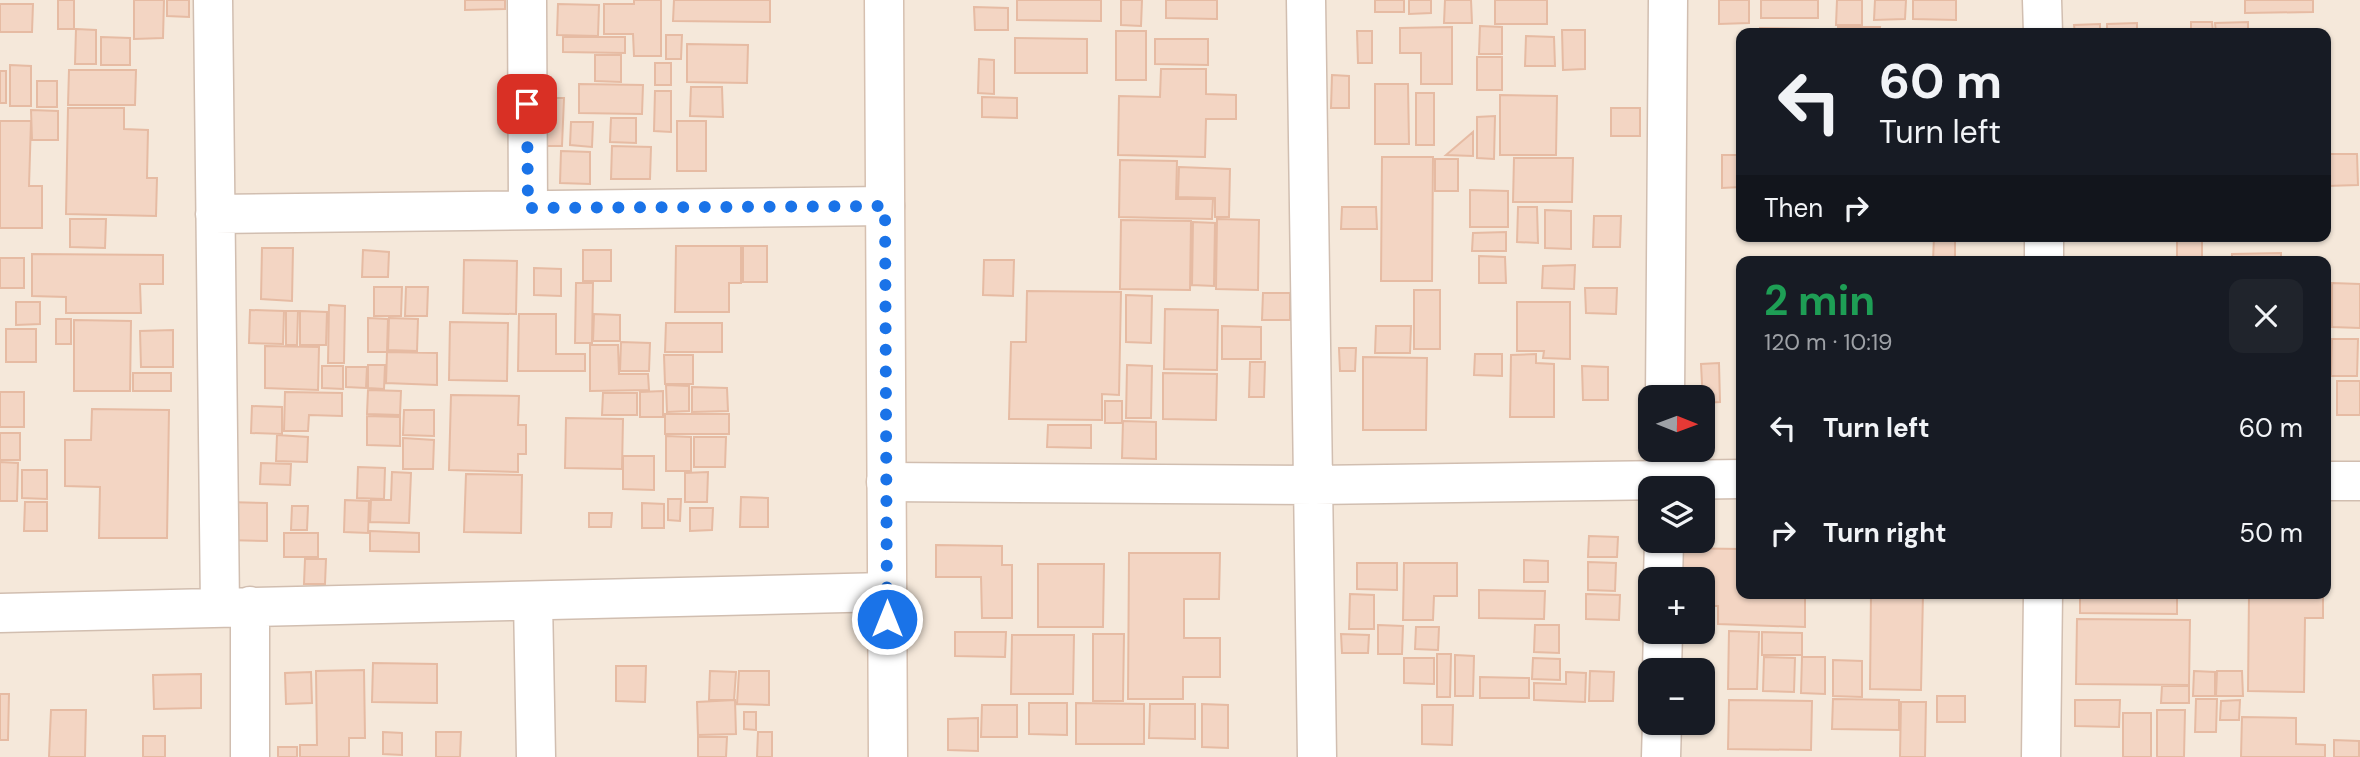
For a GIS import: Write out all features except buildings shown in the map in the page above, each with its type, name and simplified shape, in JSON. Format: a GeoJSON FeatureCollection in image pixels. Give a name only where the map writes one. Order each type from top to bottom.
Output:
{"type":"FeatureCollection","features":[{"type":"Feature","properties":{"kind":"street"},"geometry":{"type":"LineString","coordinates":[[213,0],[215,214],[235,607],[250,757]]}},
{"type":"Feature","properties":{"kind":"street"},"geometry":{"type":"LineString","coordinates":[[527,0],[528,208]]}},
{"type":"Feature","properties":{"kind":"street"},"geometry":{"type":"LineString","coordinates":[[884,0],[888,757]]}},
{"type":"Feature","properties":{"kind":"street"},"geometry":{"type":"LineString","coordinates":[[1306,0],[1317,757]]}},
{"type":"Feature","properties":{"kind":"street"},"geometry":{"type":"LineString","coordinates":[[1665,385],[1668,0]]}},
{"type":"Feature","properties":{"kind":"street"},"geometry":{"type":"LineString","coordinates":[[2042,0],[2043,28]]}},
{"type":"Feature","properties":{"kind":"street"},"geometry":{"type":"LineString","coordinates":[[215,214],[528,208],[885,206]]}},
{"type":"Feature","properties":{"kind":"street"},"geometry":{"type":"LineString","coordinates":[[886,482],[1315,485],[1664,472],[1736,479]]}},
{"type":"Feature","properties":{"kind":"street"},"geometry":{"type":"LineString","coordinates":[[2331,481],[2360,481]]}},
{"type":"Feature","properties":{"kind":"street"},"geometry":{"type":"LineString","coordinates":[[0,613],[887,592]]}},
{"type":"Feature","properties":{"kind":"street"},"geometry":{"type":"LineString","coordinates":[[2041,757],[2043,599]]}},
{"type":"Feature","properties":{"kind":"street"},"geometry":{"type":"LineString","coordinates":[[533,601],[536,757]]}},
{"type":"Feature","properties":{"kind":"street"},"geometry":{"type":"LineString","coordinates":[[1661,757],[1662,735]]}},
{"type":"Feature","properties":{"kind":"shaded area"},"geometry":{"type":"Polygon","coordinates":[[[0,0],[2360,0],[2360,757],[0,757],[0,0]]]}},
{"type":"Feature","properties":{"kind":"route"},"geometry":{"type":"LineString","coordinates":[[527,104],[528,208],[885,206],[887,619]]}}]}
